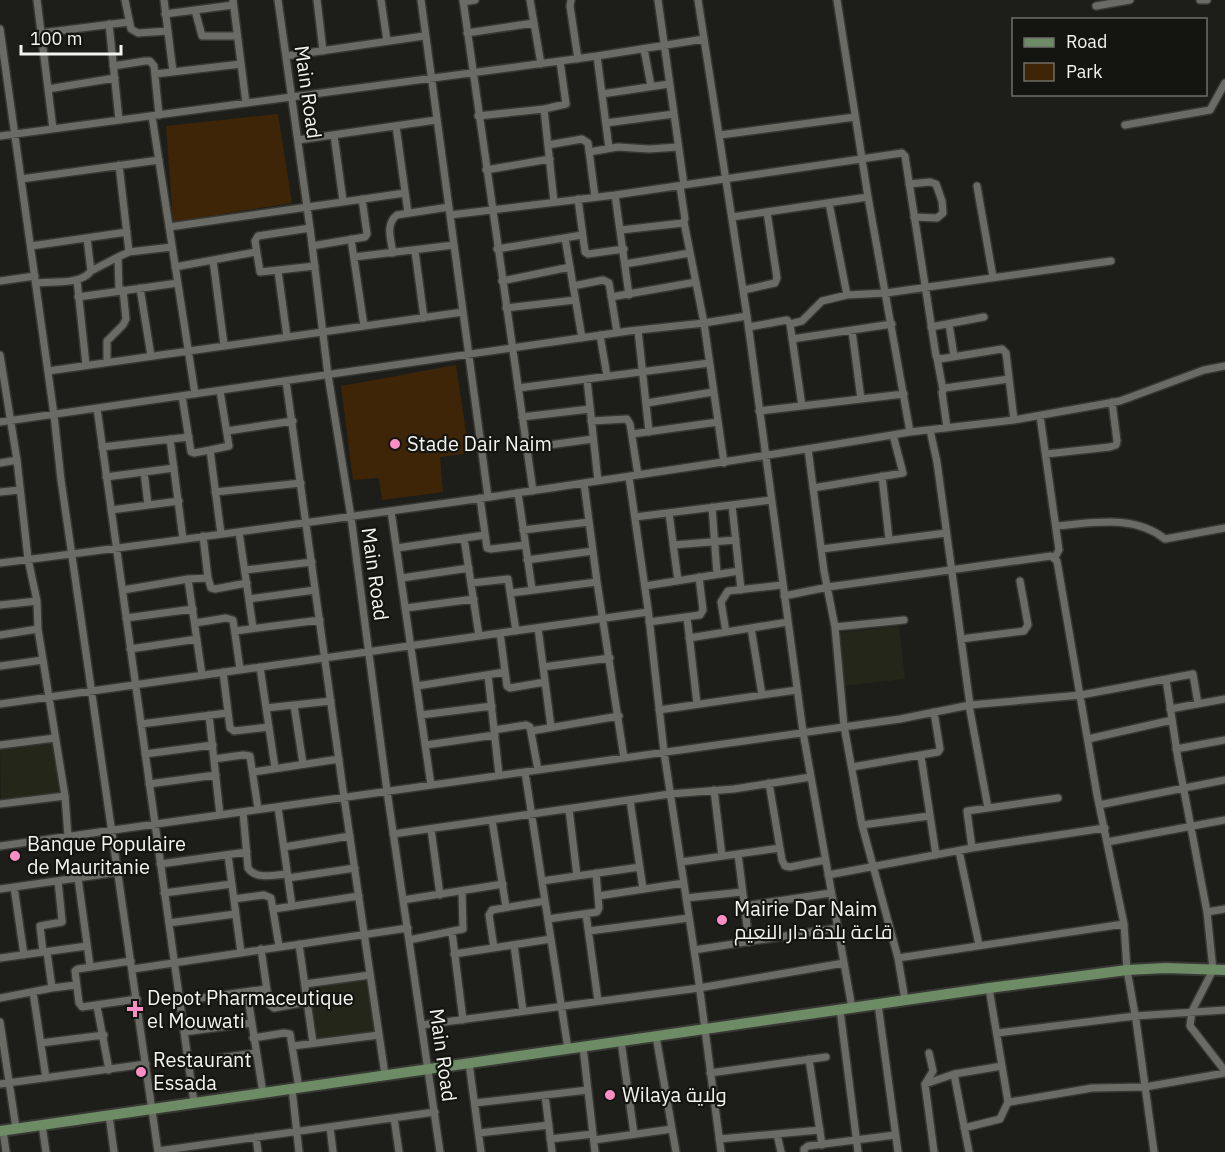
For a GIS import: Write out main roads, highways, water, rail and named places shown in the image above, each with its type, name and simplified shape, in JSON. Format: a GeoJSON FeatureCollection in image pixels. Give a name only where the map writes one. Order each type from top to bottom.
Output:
{"type":"FeatureCollection","features":[{"type":"Feature","properties":{"kind":"place","name":"Stade Dair Naim"},"geometry":{"type":"Point","coordinates":[395,444]}},
{"type":"Feature","properties":{"kind":"place","name":"Banque Populaire de Mauritanie"},"geometry":{"type":"Point","coordinates":[15,856]}},
{"type":"Feature","properties":{"kind":"place","name":"Mairie Dar Naim قاعة بلدة دار النعيم"},"geometry":{"type":"Point","coordinates":[722,920]}},
{"type":"Feature","properties":{"kind":"place","name":"Depot Pharmaceutique el Mouwati"},"geometry":{"type":"Point","coordinates":[135,1009]}},
{"type":"Feature","properties":{"kind":"place","name":"Restaurant Essada"},"geometry":{"type":"Point","coordinates":[141,1072]}},
{"type":"Feature","properties":{"kind":"place","name":"Wilaya ولاية"},"geometry":{"type":"Point","coordinates":[610,1095]}}]}
